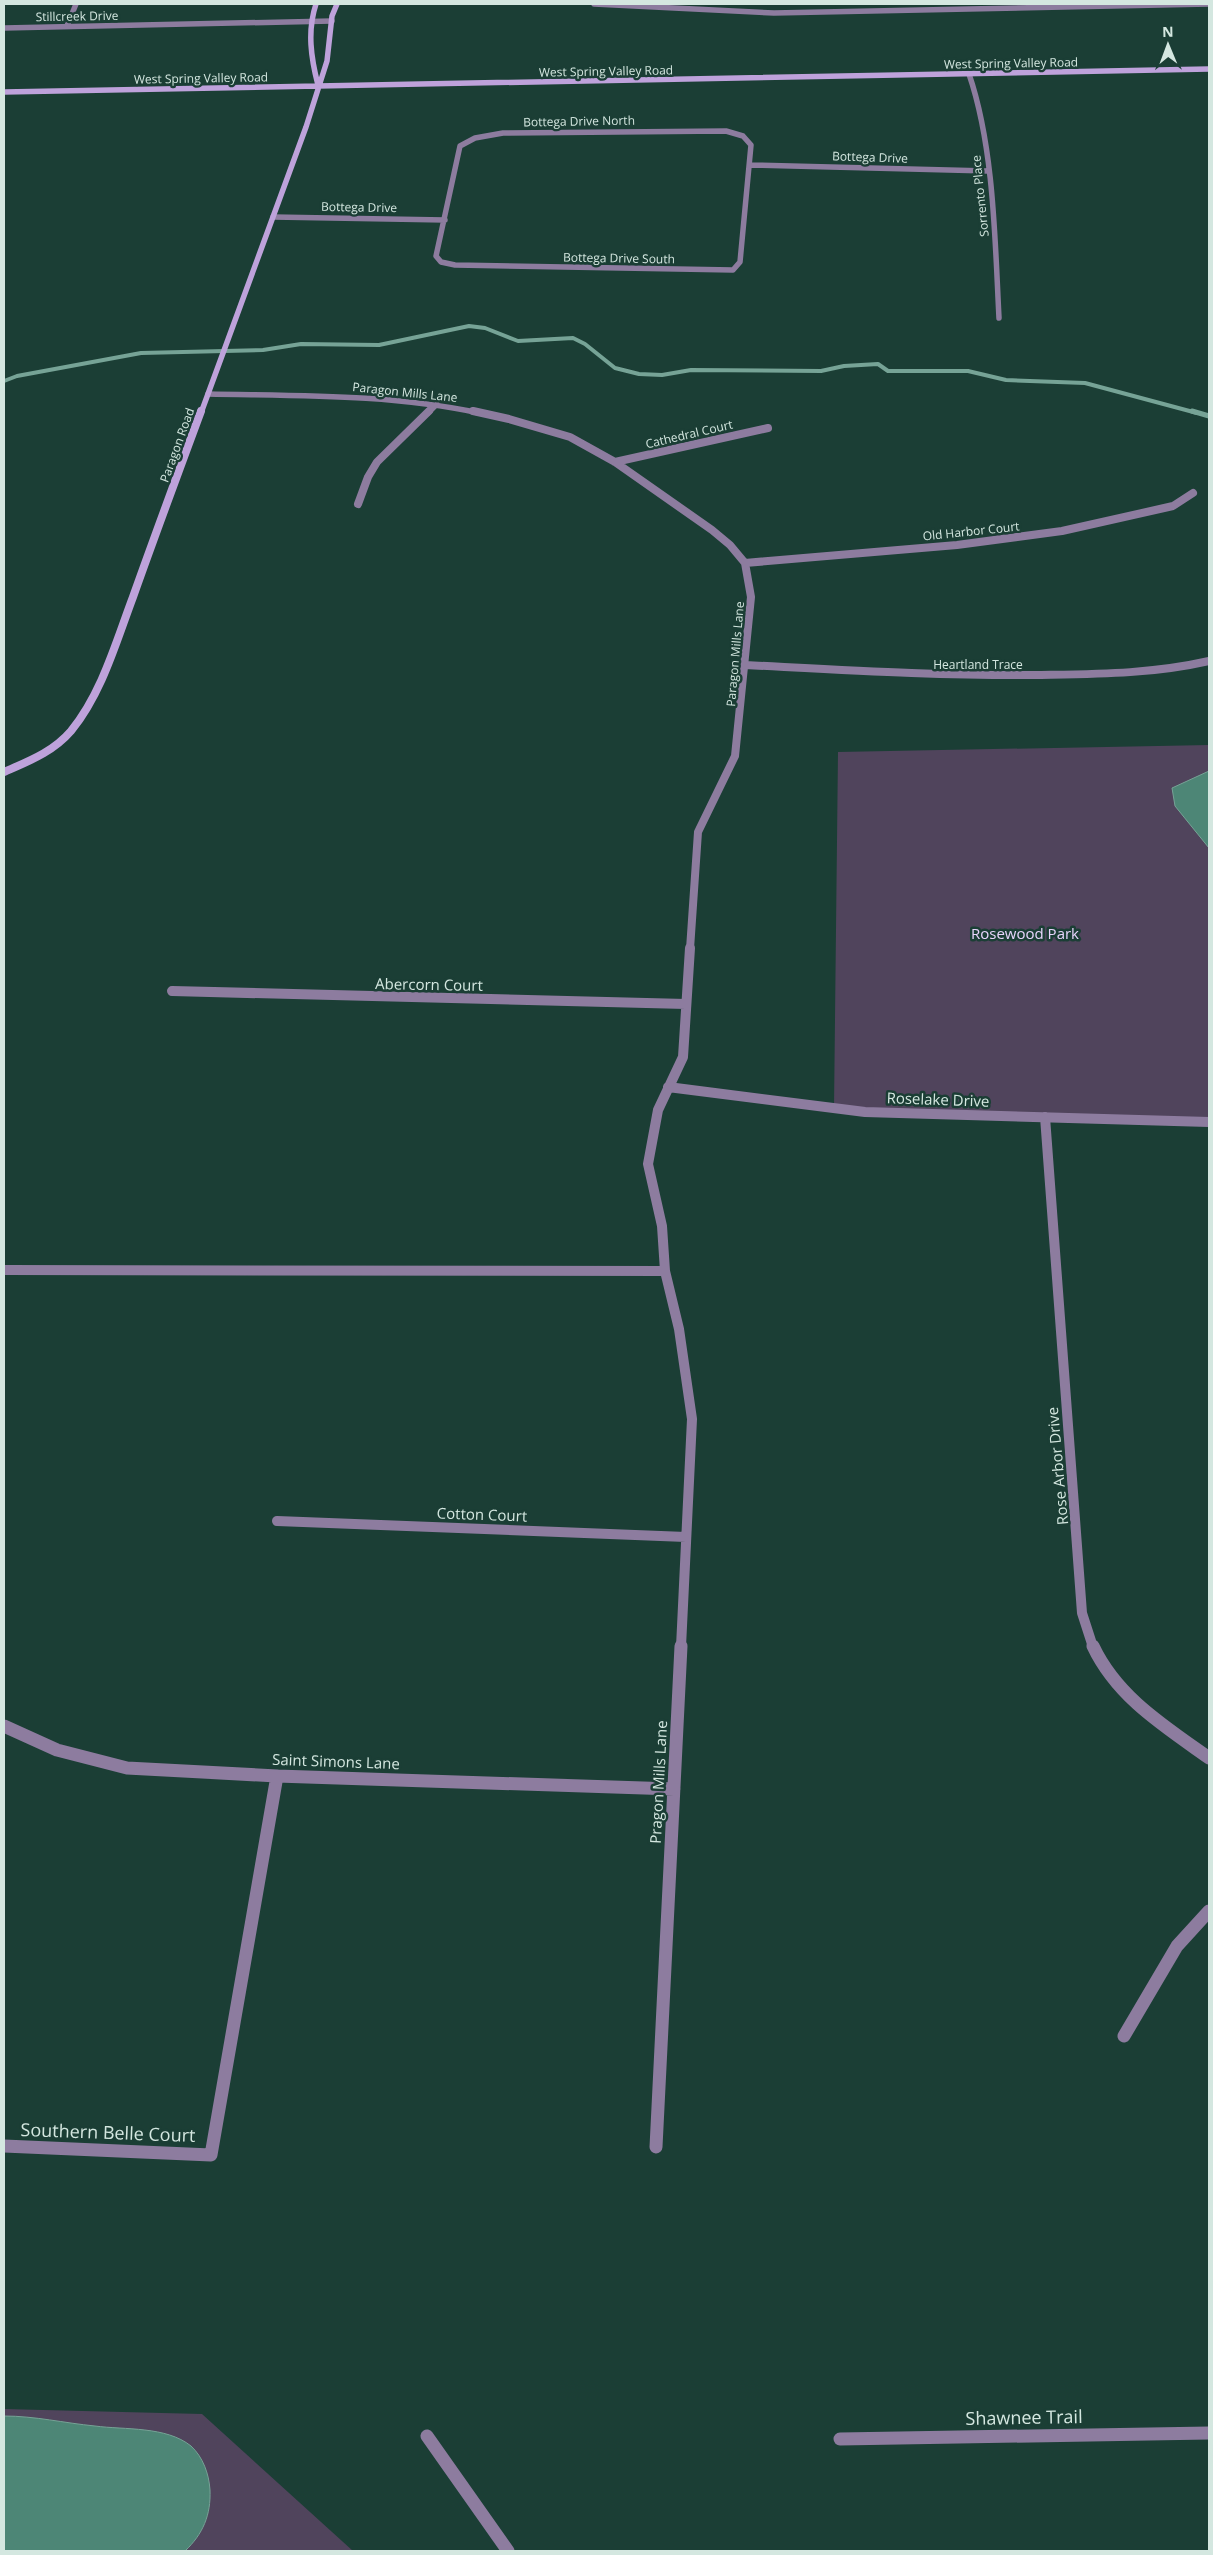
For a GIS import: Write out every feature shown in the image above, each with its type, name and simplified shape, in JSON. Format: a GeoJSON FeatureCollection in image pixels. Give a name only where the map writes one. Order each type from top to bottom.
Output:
{"type":"FeatureCollection","features":[{"type":"Feature","properties":{"kind":"street"},"geometry":{"type":"LineString","coordinates":[[67,26],[76,4]]}},
{"type":"Feature","properties":{"kind":"street"},"geometry":{"type":"LineString","coordinates":[[316,4],[312,21],[310,57],[318,85]]}},
{"type":"Feature","properties":{"kind":"street","name":"Paragon Road"},"geometry":{"type":"LineString","coordinates":[[4,772],[37,757],[59,743],[87,710],[123,623],[306,127],[327,61],[332,21],[337,4]]}},
{"type":"Feature","properties":{"kind":"street"},"geometry":{"type":"LineString","coordinates":[[594,4],[695,11],[774,13],[1209,4]]}},
{"type":"Feature","properties":{"kind":"street","name":"Stillcreek Drive"},"geometry":{"type":"LineString","coordinates":[[4,28],[332,21]]}},
{"type":"Feature","properties":{"kind":"street","name":"West Spring Valley Road"},"geometry":{"type":"LineString","coordinates":[[4,92],[1209,69]]}},
{"type":"Feature","properties":{"kind":"street","name":"Sorrento Place"},"geometry":{"type":"LineString","coordinates":[[969,74],[979,99],[988,172],[995,239],[999,318]]}},
{"type":"Feature","properties":{"kind":"street","name":"Bottega Drive North"},"geometry":{"type":"LineString","coordinates":[[445,220],[460,146],[477,136],[503,133],[726,131],[741,134],[748,138],[751,145],[750,165]]}},
{"type":"Feature","properties":{"kind":"street","name":"Bottega Drive"},"geometry":{"type":"LineString","coordinates":[[750,165],[988,172]]}},
{"type":"Feature","properties":{"kind":"street","name":"Bottega Drive South"},"geometry":{"type":"LineString","coordinates":[[445,220],[436,256],[441,262],[455,265],[733,270],[738,267],[740,262],[750,165]]}},
{"type":"Feature","properties":{"kind":"street","name":"Bottega Drive"},"geometry":{"type":"LineString","coordinates":[[273,217],[445,220]]}},
{"type":"Feature","properties":{"kind":"street","name":"Paragon Mills Lane"},"geometry":{"type":"LineString","coordinates":[[208,394],[378,398],[437,404],[509,419],[570,438],[615,462],[712,530],[730,545],[745,563],[751,597],[736,756],[698,832],[683,1057],[658,1110],[648,1164]]}},
{"type":"Feature","properties":{"kind":"street"},"geometry":{"type":"LineString","coordinates":[[358,504],[368,477],[377,462],[437,404]]}},
{"type":"Feature","properties":{"kind":"street","name":"Cathedral Court"},"geometry":{"type":"LineString","coordinates":[[615,462],[768,428]]}},
{"type":"Feature","properties":{"kind":"street","name":"Old Harbor Court"},"geometry":{"type":"LineString","coordinates":[[745,563],[957,545],[1062,531],[1173,506],[1193,493]]}},
{"type":"Feature","properties":{"kind":"street","name":"Heartland Trace"},"geometry":{"type":"LineString","coordinates":[[746,665],[953,676],[1129,674],[1170,670],[1209,661]]}},
{"type":"Feature","properties":{"kind":"street","name":"Abercorn Court"},"geometry":{"type":"LineString","coordinates":[[172,991],[686,1004]]}},
{"type":"Feature","properties":{"kind":"street","name":"Roselake Drive"},"geometry":{"type":"LineString","coordinates":[[668,1087],[865,1112],[1209,1122]]}},
{"type":"Feature","properties":{"kind":"street","name":"Rose Arbor Drive"},"geometry":{"type":"LineString","coordinates":[[1045,1117],[1082,1613],[1086,1634],[1096,1656],[1117,1686],[1143,1711],[1209,1758]]}},
{"type":"Feature","properties":{"kind":"street","name":"Pragon Mills Lane"},"geometry":{"type":"LineString","coordinates":[[648,1164],[662,1226],[665,1271],[679,1329],[692,1419],[656,2147]]}},
{"type":"Feature","properties":{"kind":"street"},"geometry":{"type":"LineString","coordinates":[[4,1270],[665,1271]]}},
{"type":"Feature","properties":{"kind":"street","name":"Cotton Court"},"geometry":{"type":"LineString","coordinates":[[277,1521],[686,1537]]}},
{"type":"Feature","properties":{"kind":"street","name":"Saint Simons Lane"},"geometry":{"type":"LineString","coordinates":[[4,1726],[57,1750],[127,1768],[276,1776],[674,1789]]}},
{"type":"Feature","properties":{"kind":"street","name":"Southern Belle Court"},"geometry":{"type":"LineString","coordinates":[[4,2146],[210,2155],[276,1776]]}},
{"type":"Feature","properties":{"kind":"street"},"geometry":{"type":"LineString","coordinates":[[1124,2036],[1177,1946],[1209,1911]]}},
{"type":"Feature","properties":{"kind":"street","name":"Shawnee Trail"},"geometry":{"type":"LineString","coordinates":[[840,2439],[1209,2433]]}},
{"type":"Feature","properties":{"kind":"street"},"geometry":{"type":"LineString","coordinates":[[427,2436],[508,2551]]}},
{"type":"Feature","properties":{"kind":"green space","name":"Rosewood Park"},"geometry":{"type":"Polygon","coordinates":[[[1209,745],[1209,1122],[834,1108],[838,752],[1209,745]]]}},
{"type":"Feature","properties":{"kind":"green space"},"geometry":{"type":"Polygon","coordinates":[[[4,2409],[202,2414],[353,2551],[4,2551],[4,2409]]]}},
{"type":"Feature","properties":{"kind":"shaded area"},"geometry":{"type":"Polygon","coordinates":[[[1209,771],[1209,848],[1175,806],[1172,788],[1209,771]]]}},
{"type":"Feature","properties":{"kind":"shaded area"},"geometry":{"type":"Polygon","coordinates":[[[4,2416],[158,2432],[170,2435],[191,2446],[205,2466],[210,2490],[209,2508],[205,2524],[197,2538],[185,2551],[4,2551],[4,2416]]]}},
{"type":"Feature","properties":{"kind":"waterway"},"geometry":{"type":"LineString","coordinates":[[4,381],[17,376],[141,353],[263,350],[301,344],[379,345],[469,326],[485,328],[518,341],[573,338],[585,344],[615,368],[639,374],[662,375],[691,370],[821,371],[844,366],[878,364],[888,371],[968,371],[1006,380],[1085,383],[1197,413]]}},
{"type":"Feature","properties":{"kind":"waterway"},"geometry":{"type":"LineString","coordinates":[[1192,411],[1209,416]]}}]}
